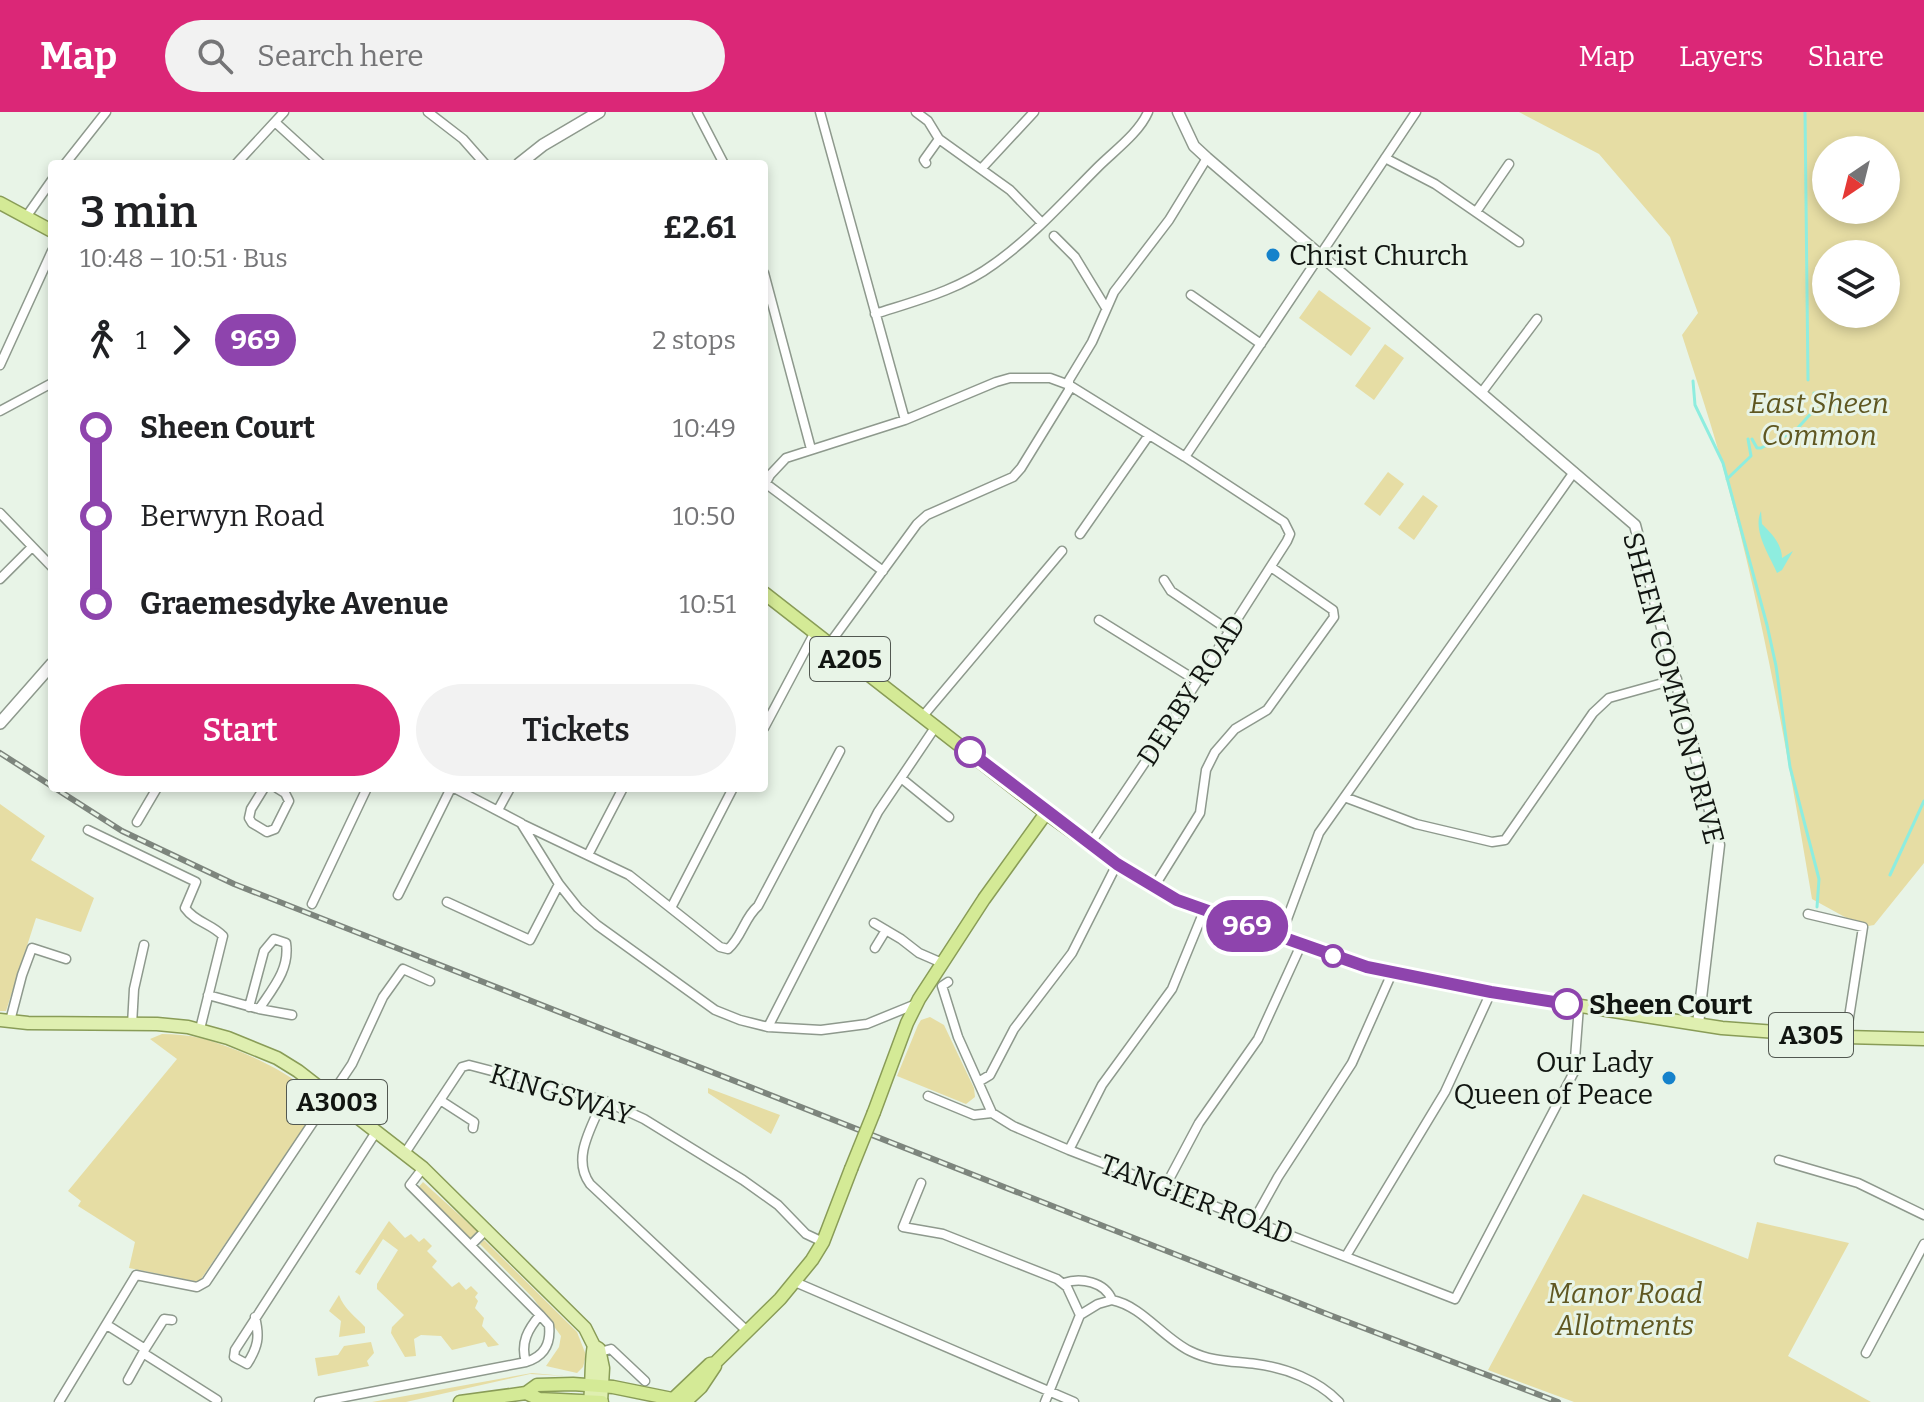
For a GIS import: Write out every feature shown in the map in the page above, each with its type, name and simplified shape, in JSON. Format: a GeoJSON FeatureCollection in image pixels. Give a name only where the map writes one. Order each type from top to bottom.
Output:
{"type":"FeatureCollection","features":[{"type":"Feature","properties":{"kind":"highway"},"geometry":{"type":"LineString","coordinates":[[0,203],[48,229]]}},
{"type":"Feature","properties":{"kind":"highway","name":"A205"},"geometry":{"type":"LineString","coordinates":[[768,596],[1046,813]]}},
{"type":"Feature","properties":{"kind":"highway"},"geometry":{"type":"LineString","coordinates":[[904,1034],[915,1020],[942,963],[1046,813]]}},
{"type":"Feature","properties":{"kind":"highway"},"geometry":{"type":"LineString","coordinates":[[460,1402],[526,1393],[537,1385],[597,1385],[680,1401],[710,1364],[715,1363],[795,1282],[823,1242],[916,1004],[927,990]]}},
{"type":"Feature","properties":{"kind":"highway"},"geometry":{"type":"LineString","coordinates":[[526,1393],[539,1399],[601,1402]]}},
{"type":"Feature","properties":{"kind":"main road"},"geometry":{"type":"LineString","coordinates":[[524,160],[543,145],[599,112]]}},
{"type":"Feature","properties":{"kind":"main road"},"geometry":{"type":"LineString","coordinates":[[0,723],[48,669]]}},
{"type":"Feature","properties":{"kind":"main road","name":"A305"},"geometry":{"type":"LineString","coordinates":[[1046,813],[1154,887],[1204,911],[1392,973],[1491,992],[1746,1031],[1924,1039]]}},
{"type":"Feature","properties":{"kind":"main road","name":"A3003"},"geometry":{"type":"LineString","coordinates":[[5,1021],[157,1024],[200,1029],[267,1053],[298,1071],[423,1168],[585,1328],[595,1351]]}},
{"type":"Feature","properties":{"kind":"main road"},"geometry":{"type":"LineString","coordinates":[[590,1401],[603,1368],[595,1351]]}},
{"type":"Feature","properties":{"kind":"main road"},"geometry":{"type":"LineString","coordinates":[[597,1385],[601,1402]]}},
{"type":"Feature","properties":{"kind":"street"},"geometry":{"type":"LineString","coordinates":[[68,160],[106,112]]}},
{"type":"Feature","properties":{"kind":"street"},"geometry":{"type":"LineString","coordinates":[[240,160],[284,112]]}},
{"type":"Feature","properties":{"kind":"street"},"geometry":{"type":"LineString","coordinates":[[428,112],[463,139],[481,160]]}},
{"type":"Feature","properties":{"kind":"street"},"geometry":{"type":"LineString","coordinates":[[697,112],[722,160]]}},
{"type":"Feature","properties":{"kind":"street"},"geometry":{"type":"LineString","coordinates":[[820,112],[905,420]]}},
{"type":"Feature","properties":{"kind":"street"},"geometry":{"type":"LineString","coordinates":[[916,112],[928,121],[939,139],[1010,190],[1042,223]]}},
{"type":"Feature","properties":{"kind":"street"},"geometry":{"type":"LineString","coordinates":[[982,168],[1034,112]]}},
{"type":"Feature","properties":{"kind":"street"},"geometry":{"type":"LineString","coordinates":[[875,314],[925,298],[967,280],[994,264],[1042,223],[1131,134],[1148,112]]}},
{"type":"Feature","properties":{"kind":"street"},"geometry":{"type":"LineString","coordinates":[[768,480],[779,463],[811,449],[905,420],[1010,378],[1050,378],[1069,385],[1185,457],[1416,112]]}},
{"type":"Feature","properties":{"kind":"street","name":"SHEEN COMMON DRIVE"},"geometry":{"type":"LineString","coordinates":[[1181,113],[1194,146],[1207,158],[1635,525],[1719,845],[1698,1024]]}},
{"type":"Feature","properties":{"kind":"street"},"geometry":{"type":"LineString","coordinates":[[276,123],[317,160]]}},
{"type":"Feature","properties":{"kind":"street"},"geometry":{"type":"LineString","coordinates":[[926,163],[924,160],[939,139]]}},
{"type":"Feature","properties":{"kind":"street"},"geometry":{"type":"LineString","coordinates":[[830,643],[917,524],[927,515],[1013,477],[1021,468],[1069,390],[1114,292],[1169,220],[1207,158]]}},
{"type":"Feature","properties":{"kind":"street"},"geometry":{"type":"LineString","coordinates":[[1385,158],[1435,184],[1519,242]]}},
{"type":"Feature","properties":{"kind":"street"},"geometry":{"type":"LineString","coordinates":[[1476,212],[1509,164]]}},
{"type":"Feature","properties":{"kind":"street"},"geometry":{"type":"LineString","coordinates":[[26,217],[48,186]]}},
{"type":"Feature","properties":{"kind":"street"},"geometry":{"type":"LineString","coordinates":[[1054,236],[1075,257],[1106,308]]}},
{"type":"Feature","properties":{"kind":"street"},"geometry":{"type":"LineString","coordinates":[[0,365],[48,260]]}},
{"type":"Feature","properties":{"kind":"street"},"geometry":{"type":"LineString","coordinates":[[768,288],[811,449]]}},
{"type":"Feature","properties":{"kind":"street"},"geometry":{"type":"LineString","coordinates":[[1191,295],[1261,344]]}},
{"type":"Feature","properties":{"kind":"street"},"geometry":{"type":"LineString","coordinates":[[1482,392],[1537,319]]}},
{"type":"Feature","properties":{"kind":"street"},"geometry":{"type":"LineString","coordinates":[[0,411],[48,385]]}},
{"type":"Feature","properties":{"kind":"street"},"geometry":{"type":"LineString","coordinates":[[1080,534],[1149,435]]}},
{"type":"Feature","properties":{"kind":"street","name":"DERBY ROAD"},"geometry":{"type":"LineString","coordinates":[[1090,844],[1290,534],[1282,520],[1185,457]]}},
{"type":"Feature","properties":{"kind":"street"},"geometry":{"type":"LineString","coordinates":[[1280,938],[1319,833],[1347,798],[1574,472]]}},
{"type":"Feature","properties":{"kind":"street"},"geometry":{"type":"LineString","coordinates":[[768,486],[883,571]]}},
{"type":"Feature","properties":{"kind":"street"},"geometry":{"type":"LineString","coordinates":[[0,513],[48,563]]}},
{"type":"Feature","properties":{"kind":"street"},"geometry":{"type":"LineString","coordinates":[[0,579],[32,547]]}},
{"type":"Feature","properties":{"kind":"street"},"geometry":{"type":"LineString","coordinates":[[923,716],[1062,551]]}},
{"type":"Feature","properties":{"kind":"street"},"geometry":{"type":"LineString","coordinates":[[1154,887],[1200,813],[1206,770],[1215,752],[1235,729],[1267,710],[1334,617],[1333,610],[1271,567]]}},
{"type":"Feature","properties":{"kind":"street"},"geometry":{"type":"LineString","coordinates":[[1164,580],[1171,591],[1230,631]]}},
{"type":"Feature","properties":{"kind":"street"},"geometry":{"type":"LineString","coordinates":[[1099,620],[1197,681]]}},
{"type":"Feature","properties":{"kind":"street"},"geometry":{"type":"LineString","coordinates":[[768,720],[815,632]]}},
{"type":"Feature","properties":{"kind":"street"},"geometry":{"type":"LineString","coordinates":[[1347,798],[1416,824],[1492,842],[1505,840],[1609,698],[1677,679]]}},
{"type":"Feature","properties":{"kind":"street"},"geometry":{"type":"LineString","coordinates":[[768,1027],[878,812],[936,726]]}},
{"type":"Feature","properties":{"kind":"street"},"geometry":{"type":"LineString","coordinates":[[461,792],[629,875],[720,947],[728,949],[734,944],[750,913],[758,906],[840,751]]}},
{"type":"Feature","properties":{"kind":"street"},"geometry":{"type":"LineString","coordinates":[[901,778],[949,817]]}},
{"type":"Feature","properties":{"kind":"street"},"geometry":{"type":"LineString","coordinates":[[137,822],[155,792]]}},
{"type":"Feature","properties":{"kind":"street"},"geometry":{"type":"LineString","coordinates":[[262,792],[249,818],[267,832],[275,829],[289,801],[283,792]]}},
{"type":"Feature","properties":{"kind":"street"},"geometry":{"type":"LineString","coordinates":[[312,904],[365,792]]}},
{"type":"Feature","properties":{"kind":"street"},"geometry":{"type":"LineString","coordinates":[[398,895],[451,792]]}},
{"type":"Feature","properties":{"kind":"street"},"geometry":{"type":"LineString","coordinates":[[498,810],[508,792]]}},
{"type":"Feature","properties":{"kind":"street"},"geometry":{"type":"LineString","coordinates":[[588,855],[621,792]]}},
{"type":"Feature","properties":{"kind":"street"},"geometry":{"type":"LineString","coordinates":[[671,908],[731,792]]}},
{"type":"Feature","properties":{"kind":"street"},"geometry":{"type":"LineString","coordinates":[[521,823],[559,884],[597,925],[715,1010],[768,1027],[821,1030],[867,1024],[916,1004]]}},
{"type":"Feature","properties":{"kind":"street"},"geometry":{"type":"LineString","coordinates":[[88,830],[196,882],[185,908],[223,936],[200,1029]]}},
{"type":"Feature","properties":{"kind":"street"},"geometry":{"type":"LineString","coordinates":[[980,1081],[990,1075],[1014,1029],[1072,953],[1117,864]]}},
{"type":"Feature","properties":{"kind":"street"},"geometry":{"type":"LineString","coordinates":[[447,902],[530,940],[559,884]]}},
{"type":"Feature","properties":{"kind":"street"},"geometry":{"type":"LineString","coordinates":[[1069,1150],[1102,1085],[1172,989],[1204,911]]}},
{"type":"Feature","properties":{"kind":"street"},"geometry":{"type":"LineString","coordinates":[[1808,914],[1863,927],[1846,1037]]}},
{"type":"Feature","properties":{"kind":"street"},"geometry":{"type":"LineString","coordinates":[[874,923],[919,953],[942,963]]}},
{"type":"Feature","properties":{"kind":"street"},"geometry":{"type":"LineString","coordinates":[[875,948],[886,930]]}},
{"type":"Feature","properties":{"kind":"street"},"geometry":{"type":"LineString","coordinates":[[274,939],[286,943],[288,958],[285,966],[254,1008],[264,951],[274,939]]}},
{"type":"Feature","properties":{"kind":"street"},"geometry":{"type":"LineString","coordinates":[[132,1025],[134,989],[144,945]]}},
{"type":"Feature","properties":{"kind":"street"},"geometry":{"type":"LineString","coordinates":[[1165,1187],[1199,1123],[1258,1039],[1301,945]]}},
{"type":"Feature","properties":{"kind":"street"},"geometry":{"type":"LineString","coordinates":[[5,1021],[32,948],[66,959]]}},
{"type":"Feature","properties":{"kind":"street"},"geometry":{"type":"LineString","coordinates":[[59,1402],[136,1275],[197,1287],[206,1282],[352,1064],[383,997],[403,969],[430,981]]}},
{"type":"Feature","properties":{"kind":"street"},"geometry":{"type":"LineString","coordinates":[[1253,1222],[1278,1177],[1352,1063],[1392,973]]}},
{"type":"Feature","properties":{"kind":"street"},"geometry":{"type":"LineString","coordinates":[[948,982],[942,986],[951,1017],[992,1113]]}},
{"type":"Feature","properties":{"kind":"street"},"geometry":{"type":"LineString","coordinates":[[1346,1256],[1445,1092],[1491,992]]}},
{"type":"Feature","properties":{"kind":"street"},"geometry":{"type":"LineString","coordinates":[[208,995],[292,1015]]}},
{"type":"Feature","properties":{"kind":"street","name":"TANGIER ROAD"},"geometry":{"type":"LineString","coordinates":[[928,1096],[974,1115],[992,1113],[1013,1126],[1069,1150],[1455,1299],[1574,1072],[1579,1006]]}},
{"type":"Feature","properties":{"kind":"street","name":"KINGSWAY"},"geometry":{"type":"LineString","coordinates":[[405,1153],[462,1067],[469,1065],[603,1100],[644,1119],[778,1205],[806,1234],[823,1242]]}},
{"type":"Feature","properties":{"kind":"street"},"geometry":{"type":"LineString","coordinates":[[440,1100],[474,1122],[473,1128]]}},
{"type":"Feature","properties":{"kind":"street"},"geometry":{"type":"LineString","coordinates":[[603,1100],[582,1150],[582,1174],[747,1331]]}},
{"type":"Feature","properties":{"kind":"street"},"geometry":{"type":"LineString","coordinates":[[255,1317],[258,1348],[247,1364],[234,1357],[235,1350],[255,1317],[376,1132]]}},
{"type":"Feature","properties":{"kind":"street"},"geometry":{"type":"LineString","coordinates":[[1779,1160],[1858,1183],[1924,1215]]}},
{"type":"Feature","properties":{"kind":"street"},"geometry":{"type":"LineString","coordinates":[[319,1402],[535,1360],[548,1345],[549,1325],[410,1185],[423,1168]]}},
{"type":"Feature","properties":{"kind":"street"},"geometry":{"type":"LineString","coordinates":[[921,1183],[903,1227],[954,1237],[1064,1283],[1086,1281],[1109,1293],[1112,1300]]}},
{"type":"Feature","properties":{"kind":"street"},"geometry":{"type":"LineString","coordinates":[[471,1245],[487,1229]]}},
{"type":"Feature","properties":{"kind":"street"},"geometry":{"type":"LineString","coordinates":[[1866,1353],[1924,1244]]}},
{"type":"Feature","properties":{"kind":"street"},"geometry":{"type":"LineString","coordinates":[[795,1282],[1074,1402]]}},
{"type":"Feature","properties":{"kind":"street"},"geometry":{"type":"LineString","coordinates":[[1064,1283],[1080,1315]]}},
{"type":"Feature","properties":{"kind":"street"},"geometry":{"type":"LineString","coordinates":[[1045,1402],[1080,1315],[1112,1300],[1132,1307],[1180,1345],[1206,1358],[1284,1370],[1311,1381],[1339,1402]]}},
{"type":"Feature","properties":{"kind":"street"},"geometry":{"type":"LineString","coordinates":[[526,1362],[525,1337],[540,1315]]}},
{"type":"Feature","properties":{"kind":"street"},"geometry":{"type":"LineString","coordinates":[[128,1380],[164,1319],[172,1320]]}},
{"type":"Feature","properties":{"kind":"street"},"geometry":{"type":"LineString","coordinates":[[107,1325],[217,1400]]}},
{"type":"Feature","properties":{"kind":"street"},"geometry":{"type":"LineString","coordinates":[[595,1351],[611,1349],[645,1381]]}},
{"type":"Feature","properties":{"kind":"green space","name":"East Sheen Common"},"geometry":{"type":"Polygon","coordinates":[[[1519,112],[1924,112],[1924,863],[1874,925],[1863,927],[1812,899],[1784,739],[1739,527],[1682,335],[1698,313],[1670,237],[1599,154],[1519,112]]]}},
{"type":"Feature","properties":{"kind":"green space"},"geometry":{"type":"Polygon","coordinates":[[[1319,290],[1371,328],[1351,356],[1299,318],[1319,290]]]}},
{"type":"Feature","properties":{"kind":"green space"},"geometry":{"type":"Polygon","coordinates":[[[1385,344],[1404,358],[1374,400],[1355,386],[1385,344]]]}},
{"type":"Feature","properties":{"kind":"green space"},"geometry":{"type":"Polygon","coordinates":[[[1388,472],[1404,484],[1380,516],[1364,504],[1388,472]]]}},
{"type":"Feature","properties":{"kind":"green space"},"geometry":{"type":"Polygon","coordinates":[[[1423,495],[1438,506],[1414,540],[1398,528],[1423,495]]]}},
{"type":"Feature","properties":{"kind":"green space"},"geometry":{"type":"Polygon","coordinates":[[[0,804],[45,836],[31,860],[94,898],[81,932],[36,918],[6,1011],[0,1011],[0,804]]]}},
{"type":"Feature","properties":{"kind":"green space"},"geometry":{"type":"Polygon","coordinates":[[[930,1017],[944,1025],[974,1088],[975,1097],[966,1104],[897,1076],[918,1025],[921,1020],[930,1017]]]}},
{"type":"Feature","properties":{"kind":"green space"},"geometry":{"type":"Polygon","coordinates":[[[162,1034],[200,1038],[248,1055],[300,1084],[319,1106],[199,1282],[129,1268],[135,1242],[78,1206],[81,1201],[68,1191],[177,1059],[150,1039],[162,1034]]]}},
{"type":"Feature","properties":{"kind":"green space"},"geometry":{"type":"Polygon","coordinates":[[[708,1088],[780,1115],[771,1134],[708,1093],[708,1088]]]}},
{"type":"Feature","properties":{"kind":"green space"},"geometry":{"type":"Polygon","coordinates":[[[423,1182],[478,1232],[470,1239],[417,1189],[423,1182]]]}},
{"type":"Feature","properties":{"kind":"green space","name":"Manor Road Allotments"},"geometry":{"type":"Polygon","coordinates":[[[1583,1194],[1748,1259],[1757,1222],[1849,1243],[1788,1356],[1871,1402],[1574,1402],[1488,1370],[1583,1194]]]}},
{"type":"Feature","properties":{"kind":"green space"},"geometry":{"type":"Polygon","coordinates":[[[389,1221],[405,1238],[411,1234],[419,1242],[424,1238],[432,1246],[427,1251],[437,1261],[432,1267],[452,1287],[459,1282],[466,1290],[471,1286],[478,1293],[475,1308],[484,1318],[482,1326],[499,1345],[488,1347],[485,1342],[452,1350],[441,1336],[421,1335],[414,1339],[416,1356],[405,1357],[391,1333],[392,1327],[404,1315],[377,1289],[398,1250],[383,1239],[360,1275],[355,1272],[389,1221]]]}},
{"type":"Feature","properties":{"kind":"green space"},"geometry":{"type":"Polygon","coordinates":[[[484,1240],[577,1332],[586,1355],[583,1367],[577,1373],[546,1366],[559,1347],[561,1336],[533,1298],[480,1244],[484,1240]]]}},
{"type":"Feature","properties":{"kind":"green space"},"geometry":{"type":"Polygon","coordinates":[[[339,1295],[347,1309],[365,1327],[365,1333],[339,1337],[341,1321],[329,1311],[339,1295]]]}},
{"type":"Feature","properties":{"kind":"green space"},"geometry":{"type":"Polygon","coordinates":[[[371,1342],[374,1353],[367,1361],[369,1366],[318,1376],[315,1358],[338,1355],[344,1346],[371,1342]]]}},
{"type":"Feature","properties":{"kind":"green space"},"geometry":{"type":"Polygon","coordinates":[[[532,1373],[565,1376],[530,1374],[406,1402],[372,1402],[532,1373]]]}},
{"type":"Feature","properties":{"kind":"water"},"geometry":{"type":"Polygon","coordinates":[[[1761,511],[1762,524],[1778,543],[1782,558],[1793,551],[1777,573],[1760,535],[1761,511]]]}},
{"type":"Feature","properties":{"kind":"waterway"},"geometry":{"type":"LineString","coordinates":[[1805,112],[1808,380]]}},
{"type":"Feature","properties":{"kind":"waterway"},"geometry":{"type":"LineString","coordinates":[[1693,381],[1695,405],[1723,463],[1767,625],[1790,767],[1819,879],[1817,907]]}},
{"type":"Feature","properties":{"kind":"waterway"},"geometry":{"type":"LineString","coordinates":[[1752,439],[1757,448],[1761,448],[1795,431],[1815,409],[1814,393]]}},
{"type":"Feature","properties":{"kind":"waterway"},"geometry":{"type":"LineString","coordinates":[[1816,409],[1825,410],[1842,402]]}},
{"type":"Feature","properties":{"kind":"waterway"},"geometry":{"type":"LineString","coordinates":[[1727,479],[1751,456],[1748,439]]}},
{"type":"Feature","properties":{"kind":"waterway"},"geometry":{"type":"LineString","coordinates":[[1890,875],[1924,801]]}},
{"type":"Feature","properties":{"kind":"railway"},"geometry":{"type":"LineString","coordinates":[[0,753],[48,784]]}},
{"type":"Feature","properties":{"kind":"railway"},"geometry":{"type":"LineString","coordinates":[[61,792],[122,831],[234,884],[1558,1402]]}},
{"type":"Feature","properties":{"kind":"bus line","name":"969"},"geometry":{"type":"LineString","coordinates":[[970,752],[1046,813],[1117,864],[1177,900],[1367,967],[1567,1004]]}},
{"type":"Feature","properties":{"kind":"place","name":"Christ Church"},"geometry":{"type":"Point","coordinates":[1273,255]}},
{"type":"Feature","properties":{"kind":"place","name":"Sheen Court"},"geometry":{"type":"Point","coordinates":[1567,1004]}},
{"type":"Feature","properties":{"kind":"place","name":"Our Lady Queen of Peace"},"geometry":{"type":"Point","coordinates":[1669,1078]}}]}
